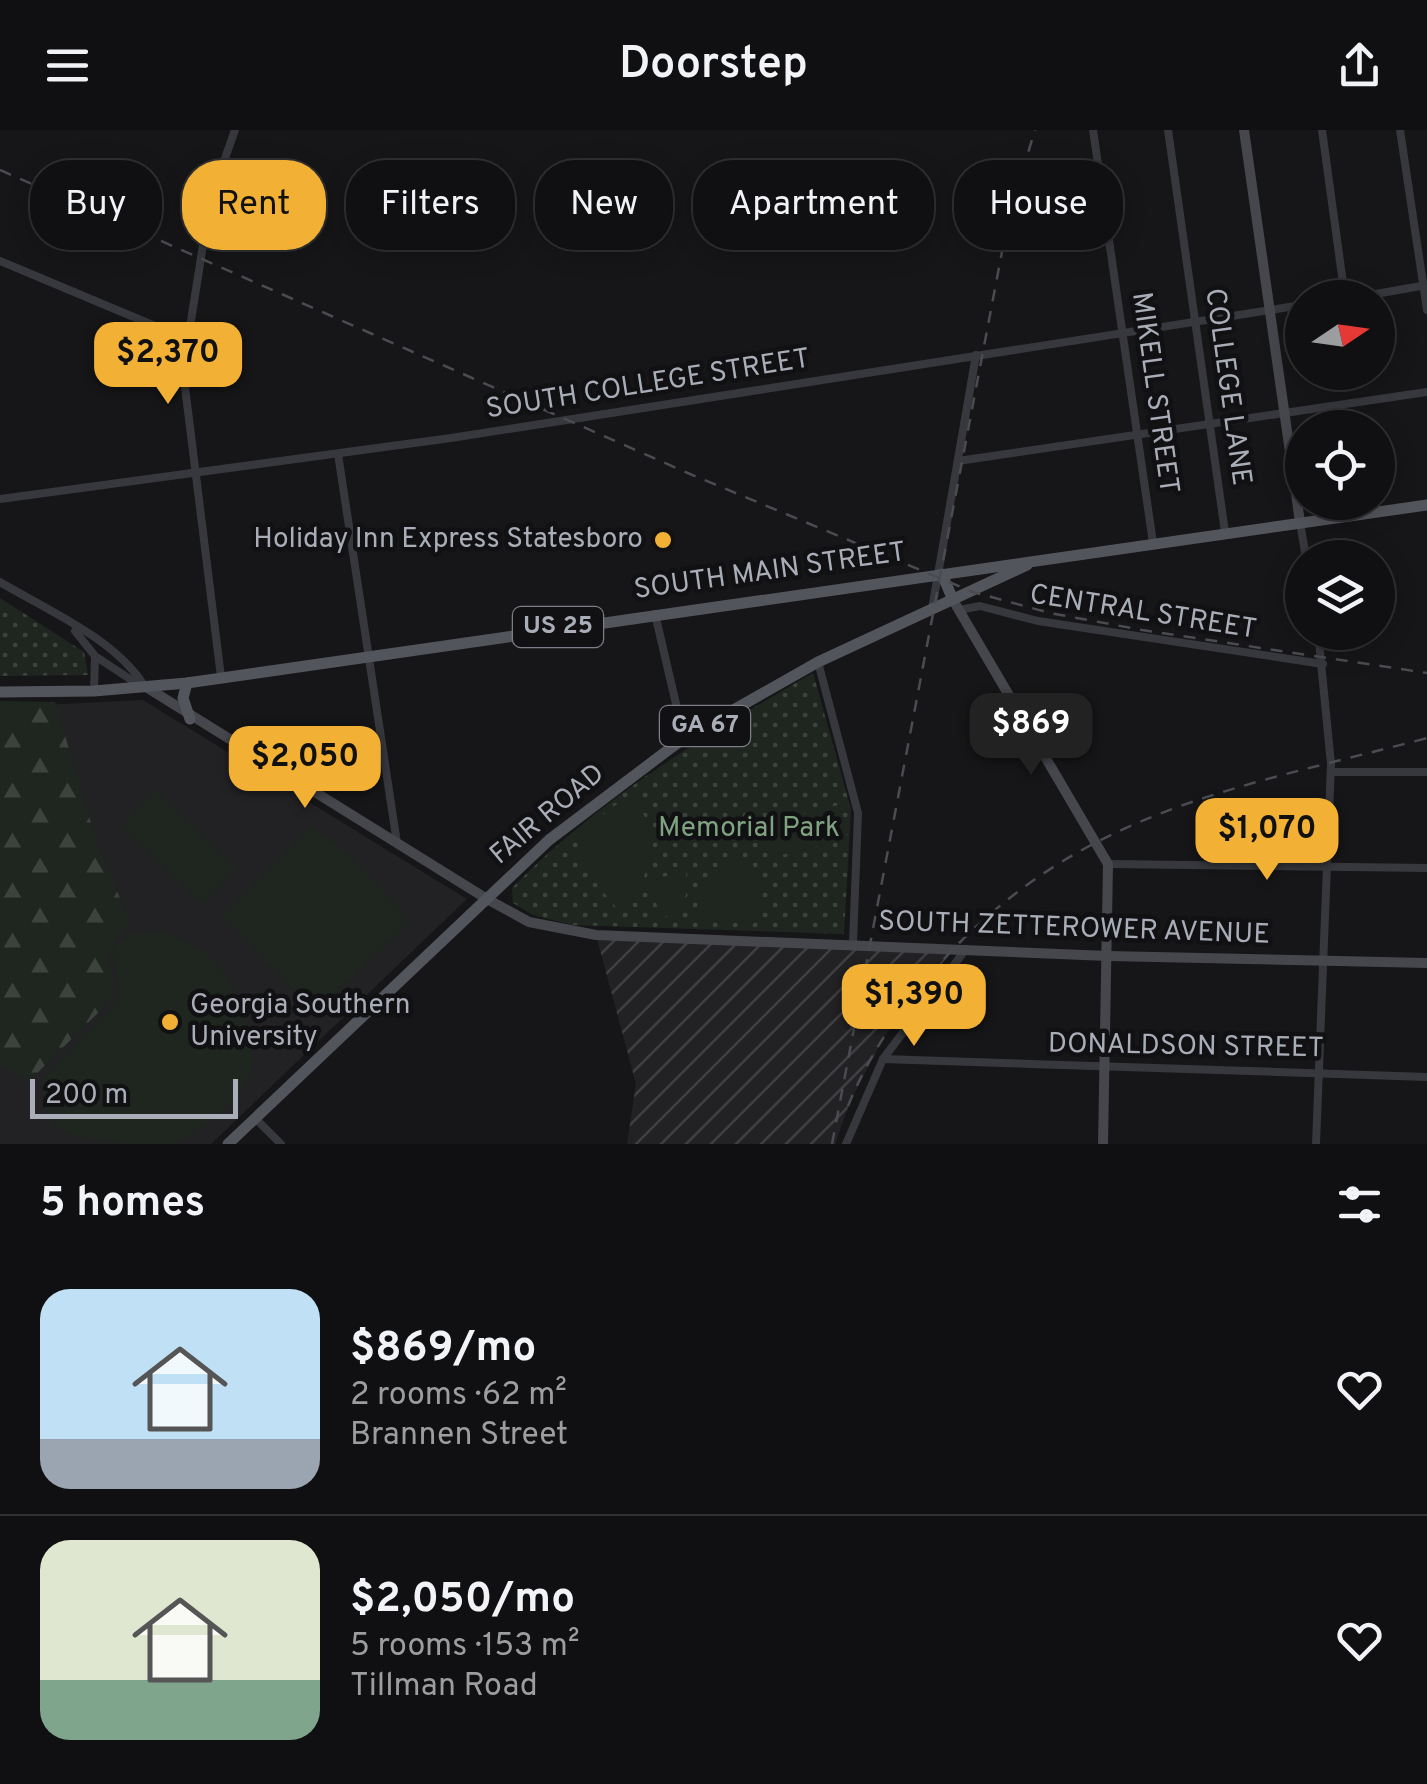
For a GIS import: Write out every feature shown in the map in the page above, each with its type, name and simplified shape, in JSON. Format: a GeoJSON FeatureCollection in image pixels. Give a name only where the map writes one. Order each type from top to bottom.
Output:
{"type":"FeatureCollection","features":[{"type":"Feature","properties":{"kind":"main road","name":"SOUTH MAIN STREET"},"geometry":{"type":"LineString","coordinates":[[0,692],[146,688],[1427,505]]}},
{"type":"Feature","properties":{"kind":"main road","name":"GA 67"},"geometry":{"type":"LineString","coordinates":[[956,605],[1036,560]]}},
{"type":"Feature","properties":{"kind":"main road"},"geometry":{"type":"LineString","coordinates":[[940,574],[956,605]]}},
{"type":"Feature","properties":{"kind":"main road","name":"FAIR ROAD"},"geometry":{"type":"LineString","coordinates":[[228,1144],[549,840],[684,738],[818,662],[932,609],[956,605]]}},
{"type":"Feature","properties":{"kind":"main road"},"geometry":{"type":"LineString","coordinates":[[187,682],[183,698],[190,719]]}},
{"type":"Feature","properties":{"kind":"street"},"geometry":{"type":"LineString","coordinates":[[221,677],[183,371],[210,201],[236,130]]}},
{"type":"Feature","properties":{"kind":"street","name":"MIKELL STREET"},"geometry":{"type":"LineString","coordinates":[[1094,130],[1153,543]]}},
{"type":"Feature","properties":{"kind":"street","name":"COLLEGE LANE"},"geometry":{"type":"LineString","coordinates":[[1168,130],[1225,532]]}},
{"type":"Feature","properties":{"kind":"street"},"geometry":{"type":"LineString","coordinates":[[1244,130],[1303,540]]}},
{"type":"Feature","properties":{"kind":"street"},"geometry":{"type":"LineString","coordinates":[[1322,130],[1346,280]]}},
{"type":"Feature","properties":{"kind":"street"},"geometry":{"type":"LineString","coordinates":[[1400,130],[1427,310]]}},
{"type":"Feature","properties":{"kind":"street"},"geometry":{"type":"LineString","coordinates":[[0,262],[186,339]]}},
{"type":"Feature","properties":{"kind":"street"},"geometry":{"type":"LineString","coordinates":[[1395,290],[1425,285]]}},
{"type":"Feature","properties":{"kind":"street","name":"SOUTH COLLEGE STREET"},"geometry":{"type":"LineString","coordinates":[[0,499],[338,454],[1285,308]]}},
{"type":"Feature","properties":{"kind":"street"},"geometry":{"type":"LineString","coordinates":[[932,609],[976,355]]}},
{"type":"Feature","properties":{"kind":"street"},"geometry":{"type":"LineString","coordinates":[[958,461],[1427,392]]}},
{"type":"Feature","properties":{"kind":"street"},"geometry":{"type":"LineString","coordinates":[[338,454],[397,843]]}},
{"type":"Feature","properties":{"kind":"street"},"geometry":{"type":"LineString","coordinates":[[0,582],[103,646],[138,674],[146,688]]}},
{"type":"Feature","properties":{"kind":"street"},"geometry":{"type":"LineString","coordinates":[[956,605],[1108,864],[1103,1144]]}},
{"type":"Feature","properties":{"kind":"street","name":"CENTRAL STREET"},"geometry":{"type":"LineString","coordinates":[[956,605],[1323,664]]}},
{"type":"Feature","properties":{"kind":"street"},"geometry":{"type":"LineString","coordinates":[[655,614],[684,738]]}},
{"type":"Feature","properties":{"kind":"street"},"geometry":{"type":"LineString","coordinates":[[69,623],[95,656],[127,681],[146,688]]}},
{"type":"Feature","properties":{"kind":"street"},"geometry":{"type":"LineString","coordinates":[[94,691],[95,656],[103,646]]}},
{"type":"Feature","properties":{"kind":"street"},"geometry":{"type":"LineString","coordinates":[[1316,1144],[1330,772],[1321,650]]}},
{"type":"Feature","properties":{"kind":"street"},"geometry":{"type":"LineString","coordinates":[[818,662],[858,812],[852,943]]}},
{"type":"Feature","properties":{"kind":"street","name":"SOUTH ZETTEROWER AVENUE"},"geometry":{"type":"LineString","coordinates":[[146,688],[190,719],[530,922],[582,933],[758,944],[852,943],[1108,956],[1427,963]]}},
{"type":"Feature","properties":{"kind":"street"},"geometry":{"type":"LineString","coordinates":[[1330,772],[1427,772]]}},
{"type":"Feature","properties":{"kind":"street"},"geometry":{"type":"LineString","coordinates":[[1108,864],[1427,868]]}},
{"type":"Feature","properties":{"kind":"street"},"geometry":{"type":"LineString","coordinates":[[846,1144],[883,1059],[968,947]]}},
{"type":"Feature","properties":{"kind":"street","name":"DONALDSON STREET"},"geometry":{"type":"LineString","coordinates":[[883,1059],[1106,1069],[1427,1076]]}},
{"type":"Feature","properties":{"kind":"street"},"geometry":{"type":"LineString","coordinates":[[255,1118],[281,1144]]}},
{"type":"Feature","properties":{"kind":"shaded area","name":"Georgia Southern University"},"geometry":{"type":"Polygon","coordinates":[[[143,700],[467,899],[211,1144],[0,1144],[0,707],[143,700]]]}},
{"type":"Feature","properties":{"kind":"shaded area"},"geometry":{"type":"Polygon","coordinates":[[[596,935],[956,946],[883,1038],[850,1102],[835,1144],[627,1144],[636,1084],[596,935]]]}},
{"type":"Feature","properties":{"kind":"green space"},"geometry":{"type":"Polygon","coordinates":[[[0,598],[84,652],[88,675],[0,676],[0,598]]]}},
{"type":"Feature","properties":{"kind":"green space","name":"Memorial Park"},"geometry":{"type":"Polygon","coordinates":[[[813,673],[851,809],[844,934],[572,925],[533,915],[513,903],[512,888],[617,797],[693,745],[813,673]]]}},
{"type":"Feature","properties":{"kind":"green space"},"geometry":{"type":"Polygon","coordinates":[[[0,701],[55,702],[97,843],[131,925],[109,954],[109,1002],[28,1082],[0,1065],[0,701]]]}},
{"type":"Feature","properties":{"kind":"green space"},"geometry":{"type":"Polygon","coordinates":[[[155,789],[237,868],[203,905],[121,826],[155,789]]]}},
{"type":"Feature","properties":{"kind":"green space"},"geometry":{"type":"Polygon","coordinates":[[[630,794],[648,824],[651,854],[640,883],[618,910],[577,859],[583,830],[630,794]]]}},
{"type":"Feature","properties":{"kind":"green space"},"geometry":{"type":"Polygon","coordinates":[[[839,805],[848,839],[773,857],[765,823],[839,805]]]}},
{"type":"Feature","properties":{"kind":"green space"},"geometry":{"type":"Polygon","coordinates":[[[312,826],[353,858],[411,921],[315,1012],[222,915],[312,826]]]}},
{"type":"Feature","properties":{"kind":"green space"},"geometry":{"type":"Polygon","coordinates":[[[751,857],[764,905],[757,922],[697,921],[699,897],[710,877],[728,863],[751,857]]]}},
{"type":"Feature","properties":{"kind":"green space"},"geometry":{"type":"Polygon","coordinates":[[[685,870],[684,900],[675,911],[660,919],[651,881],[685,870]]]}},
{"type":"Feature","properties":{"kind":"green space"},"geometry":{"type":"Polygon","coordinates":[[[161,932],[199,948],[225,974],[249,1032],[253,1059],[249,1077],[219,1113],[193,1133],[170,1144],[90,1139],[61,1130],[48,1113],[41,1079],[120,999],[112,949],[130,933],[161,932]]]}},
{"type":"Feature","properties":{"kind":"railway"},"geometry":{"type":"LineString","coordinates":[[832,1144],[1009,215],[1035,130]]}},
{"type":"Feature","properties":{"kind":"railway"},"geometry":{"type":"LineString","coordinates":[[0,170],[690,474],[973,592],[1050,613],[1142,630],[1427,673]]}},
{"type":"Feature","properties":{"kind":"railway"},"geometry":{"type":"LineString","coordinates":[[848,1106],[877,1047],[929,976],[996,909],[1051,869],[1108,837],[1167,811],[1228,790],[1427,738]]}},
{"type":"Feature","properties":{"kind":"place","name":"Holiday Inn Express Statesboro"},"geometry":{"type":"Point","coordinates":[663,540]}},
{"type":"Feature","properties":{"kind":"place","name":"Georgia Southern University"},"geometry":{"type":"Point","coordinates":[170,1022]}}]}
